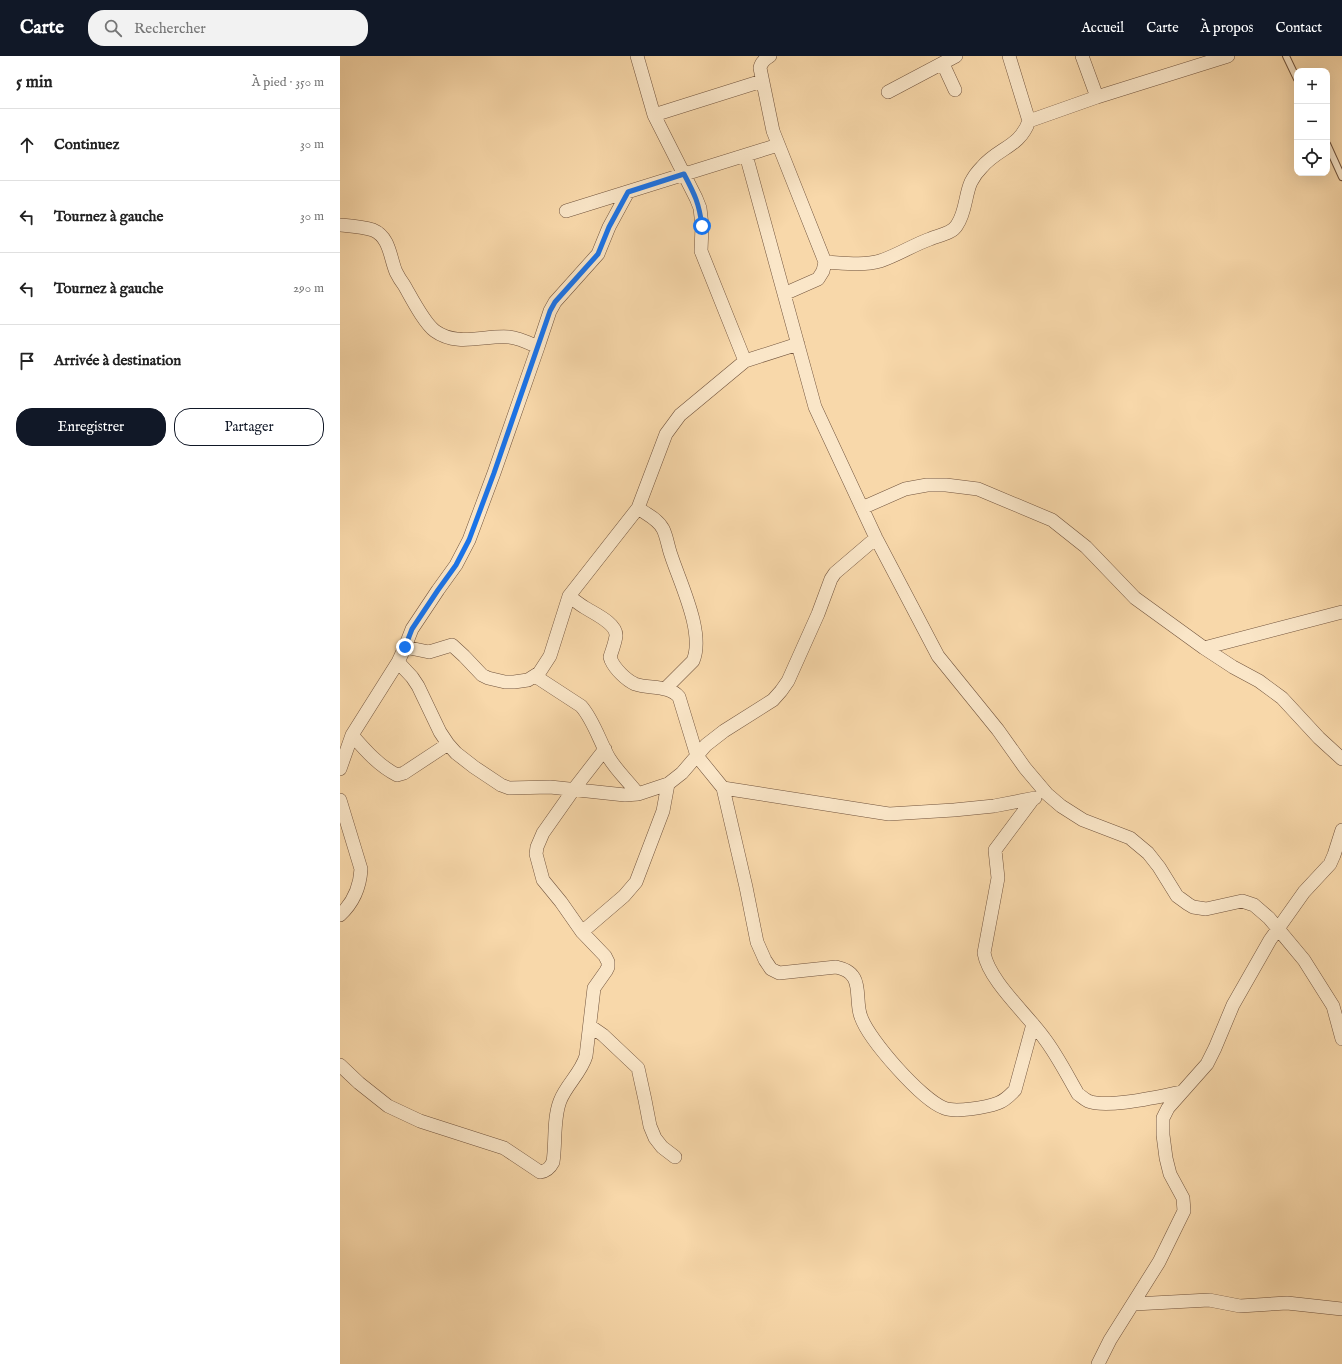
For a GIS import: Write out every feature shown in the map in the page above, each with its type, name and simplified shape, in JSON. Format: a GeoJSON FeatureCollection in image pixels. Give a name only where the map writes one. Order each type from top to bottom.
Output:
{"type":"FeatureCollection","features":[{"type":"Feature","properties":{"kind":"street"},"geometry":{"type":"LineString","coordinates":[[637,56],[654,115],[700,208],[702,226],[701,251],[745,362]]}},
{"type":"Feature","properties":{"kind":"street"},"geometry":{"type":"LineString","coordinates":[[770,56],[761,64],[760,68],[773,131],[825,262],[823,272],[818,279],[784,294]]}},
{"type":"Feature","properties":{"kind":"street"},"geometry":{"type":"LineString","coordinates":[[888,92],[956,56]]}},
{"type":"Feature","properties":{"kind":"street"},"geometry":{"type":"LineString","coordinates":[[825,262],[863,264],[879,261],[953,230],[957,226],[962,215],[971,182],[984,165],[1020,138],[1026,130],[1029,121],[1009,56]]}},
{"type":"Feature","properties":{"kind":"street"},"geometry":{"type":"LineString","coordinates":[[1082,56],[1097,97]]}},
{"type":"Feature","properties":{"kind":"street"},"geometry":{"type":"LineString","coordinates":[[1029,121],[1097,97],[1228,56]]}},
{"type":"Feature","properties":{"kind":"street"},"geometry":{"type":"LineString","coordinates":[[943,64],[955,90]]}},
{"type":"Feature","properties":{"kind":"street"},"geometry":{"type":"LineString","coordinates":[[654,115],[762,81]]}},
{"type":"Feature","properties":{"kind":"street"},"geometry":{"type":"LineString","coordinates":[[566,211],[778,145]]}},
{"type":"Feature","properties":{"kind":"street"},"geometry":{"type":"LineString","coordinates":[[746,155],[815,407],[876,538],[938,656],[998,730],[1025,768],[1047,794],[1061,806],[1083,820],[1123,835],[1136,843],[1148,853],[1159,867],[1177,896],[1188,904],[1206,909],[1242,901],[1254,905],[1269,918],[1304,960],[1333,1006],[1342,1039]]}},
{"type":"Feature","properties":{"kind":"street"},"geometry":{"type":"LineString","coordinates":[[340,769],[352,735],[398,662],[412,629],[456,565],[469,540],[494,473],[550,311],[555,302],[598,254],[609,227],[628,192]]}},
{"type":"Feature","properties":{"kind":"street"},"geometry":{"type":"LineString","coordinates":[[340,225],[374,231],[379,234],[388,245],[396,272],[414,302],[434,330],[443,335],[456,339],[468,340],[510,337],[538,347]]}},
{"type":"Feature","properties":{"kind":"street"},"geometry":{"type":"LineString","coordinates":[[405,647],[429,652],[452,645],[482,675],[505,682],[528,680],[535,676],[545,666],[550,656],[569,596],[638,508],[666,434],[680,415],[745,362],[798,344]]}},
{"type":"Feature","properties":{"kind":"street"},"geometry":{"type":"LineString","coordinates":[[862,508],[905,489],[927,485],[946,485],[978,489],[1052,520],[1086,547],[1135,598],[1204,648],[1282,698],[1319,738],[1342,759]]}},
{"type":"Feature","properties":{"kind":"street"},"geometry":{"type":"LineString","coordinates":[[638,508],[658,521],[664,530],[671,555],[689,604],[696,639],[695,656],[693,661],[665,689]]}},
{"type":"Feature","properties":{"kind":"street"},"geometry":{"type":"LineString","coordinates":[[398,662],[418,686],[440,732],[448,744],[456,753],[474,767],[501,785],[509,788],[550,787],[625,795],[638,794],[668,784],[682,773],[706,745],[724,731],[773,700],[788,681],[818,614],[831,579],[835,573],[876,538]]}},
{"type":"Feature","properties":{"kind":"street"},"geometry":{"type":"LineString","coordinates":[[569,596],[584,608],[610,624],[616,636],[610,657],[612,663],[619,671],[634,683],[665,689],[676,694],[682,702],[697,756],[723,788],[757,942],[765,960],[772,969],[779,973],[817,970],[830,967],[845,969],[854,978],[860,1017],[870,1035],[889,1059],[926,1097],[944,1108],[952,1110],[989,1105],[999,1102],[1008,1097],[1015,1090],[1034,1024]]}},
{"type":"Feature","properties":{"kind":"street"},"geometry":{"type":"LineString","coordinates":[[1204,648],[1342,612]]}},
{"type":"Feature","properties":{"kind":"street"},"geometry":{"type":"LineString","coordinates":[[535,676],[581,706],[588,713],[592,724],[610,758],[638,794]]}},
{"type":"Feature","properties":{"kind":"street"},"geometry":{"type":"LineString","coordinates":[[352,735],[366,751],[389,771],[397,774],[404,773],[448,744]]}},
{"type":"Feature","properties":{"kind":"street"},"geometry":{"type":"LineString","coordinates":[[340,1065],[359,1083],[388,1106],[420,1121],[504,1148],[540,1172],[550,1168],[554,1162],[559,1102],[564,1092],[584,1064],[594,988],[608,967],[605,956],[582,932],[561,902],[543,880],[536,854],[537,847],[543,833],[605,749]]}},
{"type":"Feature","properties":{"kind":"street"},"geometry":{"type":"LineString","coordinates":[[582,932],[624,896],[636,882],[663,811],[668,784]]}},
{"type":"Feature","properties":{"kind":"street"},"geometry":{"type":"LineString","coordinates":[[723,788],[889,814],[994,806],[1033,799],[1047,794]]}},
{"type":"Feature","properties":{"kind":"street"},"geometry":{"type":"LineString","coordinates":[[1033,799],[995,850],[998,878],[984,953],[985,960],[1010,997],[1046,1040],[1078,1094],[1089,1102],[1100,1104],[1115,1103],[1182,1092]]}},
{"type":"Feature","properties":{"kind":"street"},"geometry":{"type":"LineString","coordinates":[[340,800],[361,869],[357,890],[351,902],[340,914]]}},
{"type":"Feature","properties":{"kind":"street"},"geometry":{"type":"LineString","coordinates":[[1098,1364],[1110,1340],[1159,1262],[1184,1211],[1184,1198],[1170,1174],[1163,1135],[1163,1118],[1168,1108],[1207,1064],[1234,1005],[1270,940],[1304,892],[1330,864],[1342,830]]}},
{"type":"Feature","properties":{"kind":"street"},"geometry":{"type":"LineString","coordinates":[[590,1026],[603,1035],[638,1068],[650,1126],[655,1138],[662,1147],[675,1157]]}},
{"type":"Feature","properties":{"kind":"street"},"geometry":{"type":"LineString","coordinates":[[1134,1304],[1209,1300],[1240,1306],[1287,1303],[1342,1309]]}},
{"type":"Feature","properties":{"kind":"lane"},"geometry":{"type":"LineString","coordinates":[[1286,56],[1294,73]]}},
{"type":"Feature","properties":{"kind":"lane"},"geometry":{"type":"LineString","coordinates":[[1330,151],[1342,177]]}},
{"type":"Feature","properties":{"kind":"route"},"geometry":{"type":"LineString","coordinates":[[405,647],[412,629],[456,565],[469,540],[494,473],[550,311],[555,302],[598,254],[609,227],[628,192],[684,174],[700,208],[702,226]]}}]}
